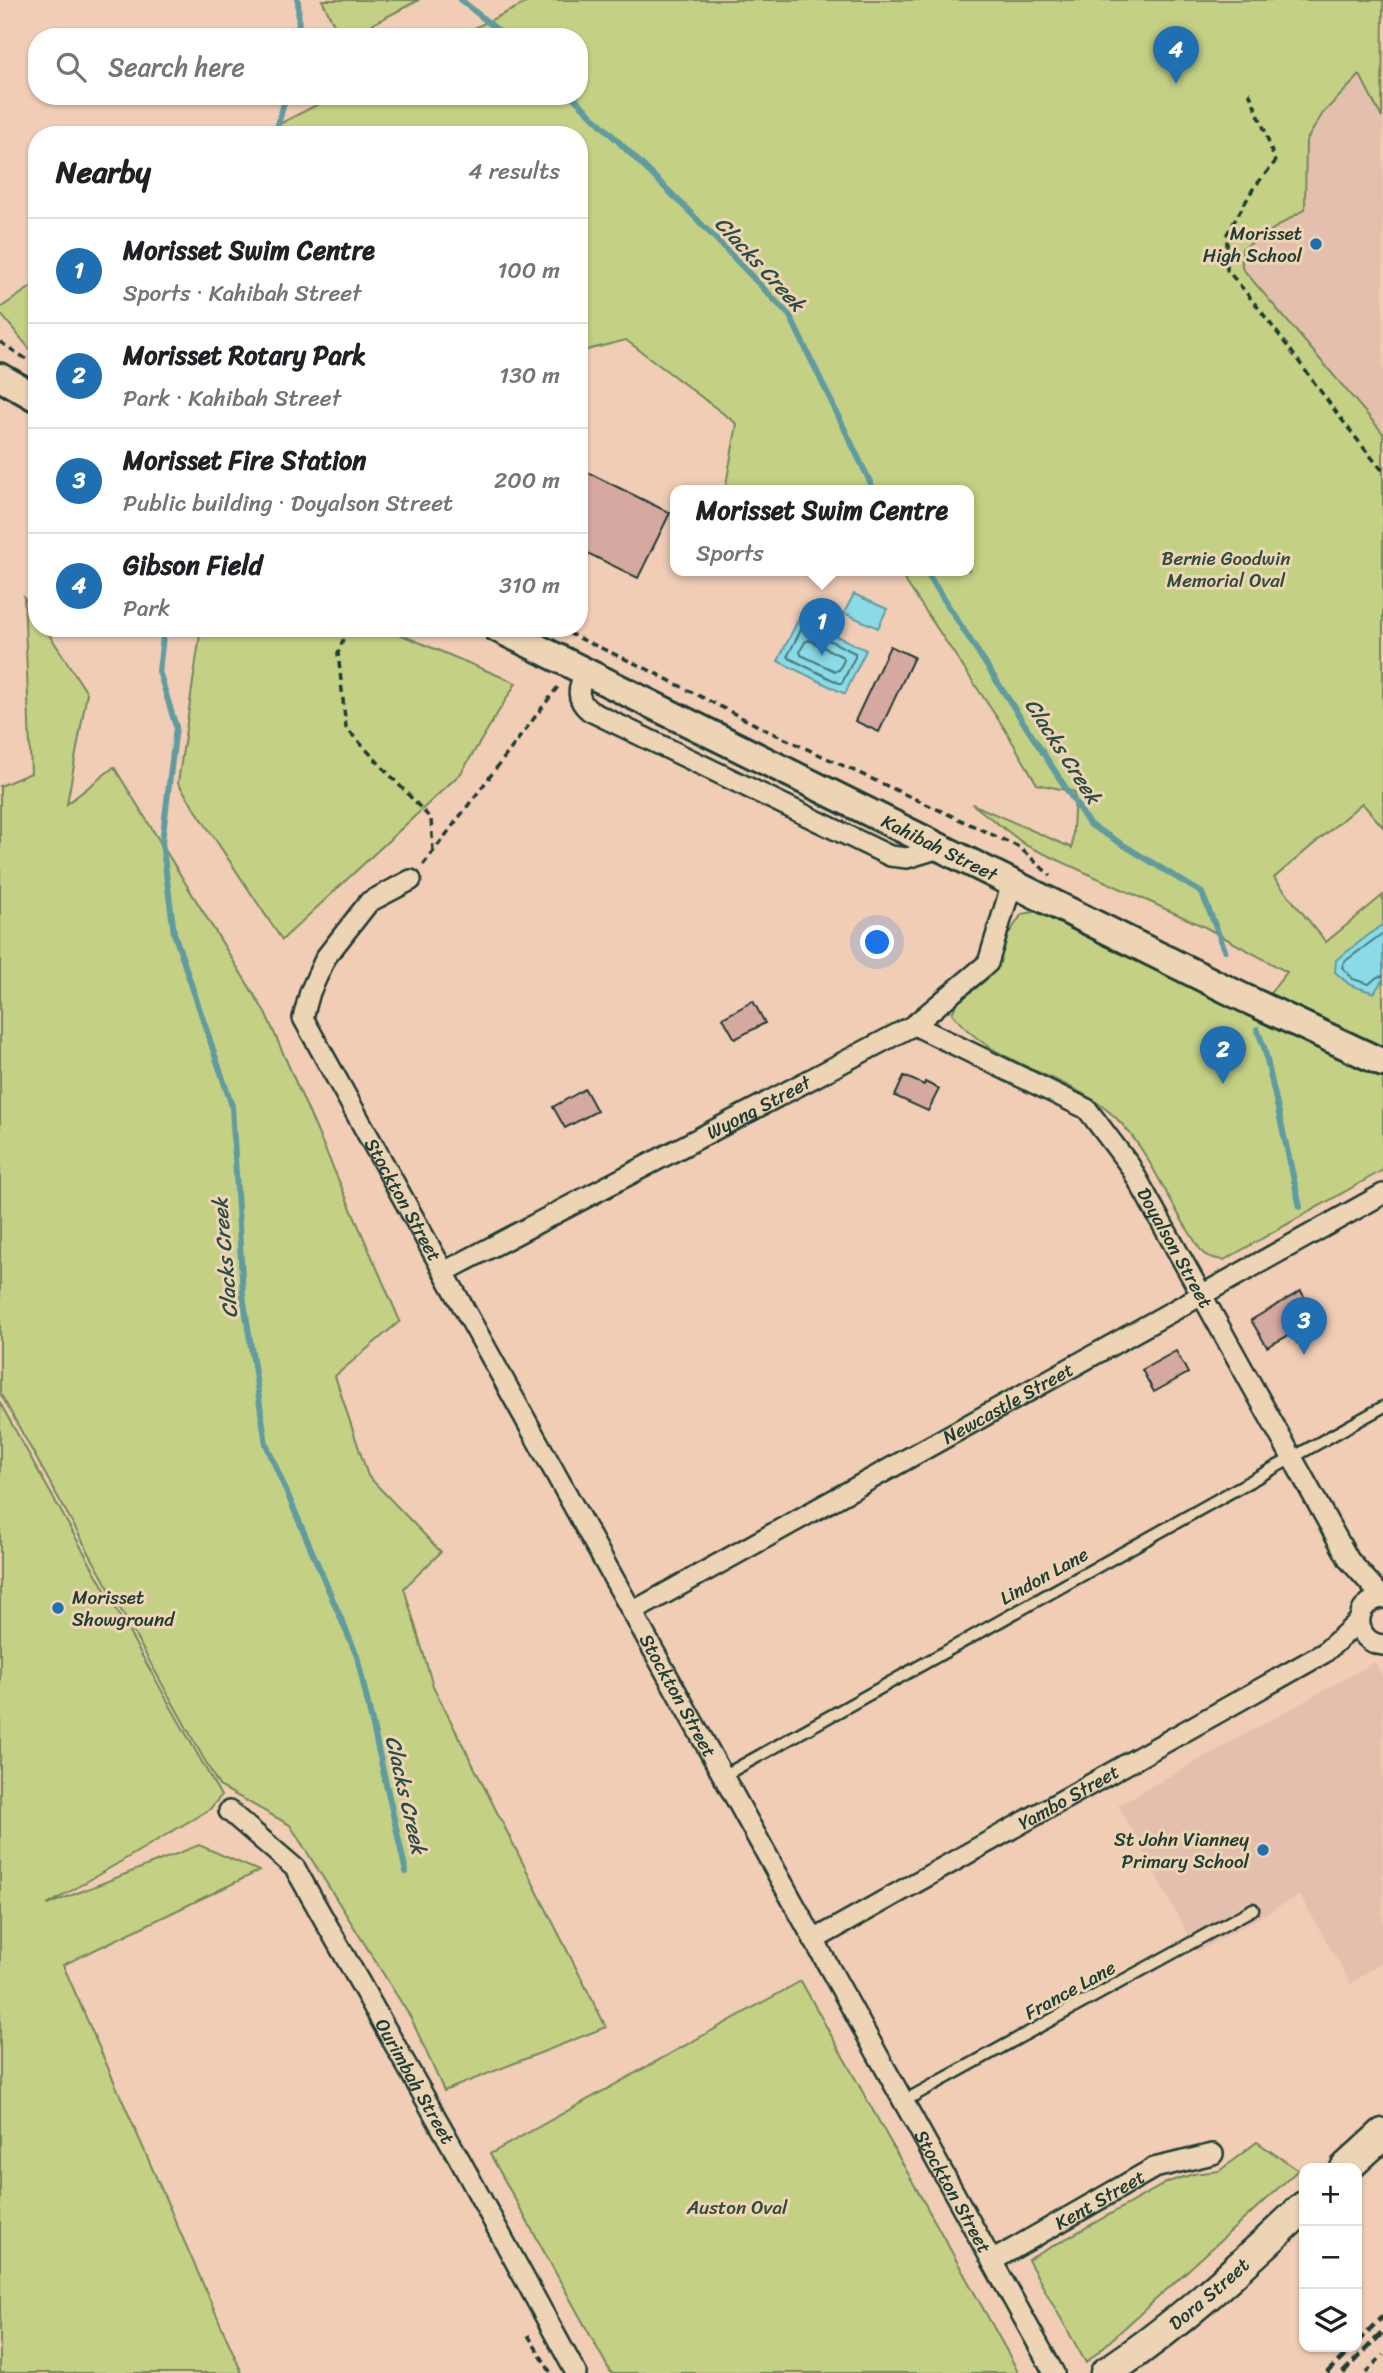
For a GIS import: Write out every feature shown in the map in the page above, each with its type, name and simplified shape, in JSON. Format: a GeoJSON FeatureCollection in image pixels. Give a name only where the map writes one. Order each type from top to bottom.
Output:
{"type":"FeatureCollection","features":[{"type":"Feature","properties":{"kind":"main road"},"geometry":{"type":"LineString","coordinates":[[1351,2163],[1383,2134]]}},
{"type":"Feature","properties":{"kind":"main road","name":"Dora Street"},"geometry":{"type":"LineString","coordinates":[[1106,2373],[1141,2350],[1205,2300],[1299,2212]]}},
{"type":"Feature","properties":{"kind":"street"},"geometry":{"type":"LineString","coordinates":[[0,377],[28,393]]}},
{"type":"Feature","properties":{"kind":"street","name":"Kahibah Street"},"geometry":{"type":"LineString","coordinates":[[515,637],[1240,996],[1383,1063]]}},
{"type":"Feature","properties":{"kind":"street","name":"Stockton Street"},"geometry":{"type":"LineString","coordinates":[[411,880],[369,902],[326,957],[310,992],[303,1018],[1054,2373]]}},
{"type":"Feature","properties":{"kind":"street","name":"Wyong Street"},"geometry":{"type":"LineString","coordinates":[[444,1272],[914,1025],[988,964],[1012,883]]}},
{"type":"Feature","properties":{"kind":"street","name":"Doyalson Street"},"geometry":{"type":"LineString","coordinates":[[914,1025],[1087,1109],[1130,1166],[1349,1560],[1383,1598],[1371,1601],[1361,1616]]}},
{"type":"Feature","properties":{"kind":"street","name":"Newcastle Street"},"geometry":{"type":"LineString","coordinates":[[632,1612],[1383,1194]]}},
{"type":"Feature","properties":{"kind":"street","name":"Doyalson Street"},"geometry":{"type":"LineString","coordinates":[[1349,1560],[1361,1616],[1362,1634],[1380,1644]]}},
{"type":"Feature","properties":{"kind":"street","name":"Yambo Street"},"geometry":{"type":"LineString","coordinates":[[814,1940],[1324,1653],[1361,1616]]}},
{"type":"Feature","properties":{"kind":"street","name":"Yambo Street"},"geometry":{"type":"LineString","coordinates":[[1324,1653],[1380,1644]]}},
{"type":"Feature","properties":{"kind":"street","name":"Ourimbah Street"},"geometry":{"type":"LineString","coordinates":[[229,1811],[295,1868],[448,2138],[576,2373]]}},
{"type":"Feature","properties":{"kind":"street","name":"Kent Street"},"geometry":{"type":"LineString","coordinates":[[992,2261],[1154,2168],[1213,2154]]}},
{"type":"Feature","properties":{"kind":"lane","name":"Lindon Lane"},"geometry":{"type":"LineString","coordinates":[[723,1776],[1383,1407]]}},
{"type":"Feature","properties":{"kind":"lane","name":"France Lane"},"geometry":{"type":"LineString","coordinates":[[904,2101],[1253,1909]]}},
{"type":"Feature","properties":{"kind":"path"},"geometry":{"type":"LineString","coordinates":[[1249,92],[1275,162],[1253,189],[1227,234],[1227,270],[1258,306],[1322,394],[1383,471]]}},
{"type":"Feature","properties":{"kind":"path"},"geometry":{"type":"LineString","coordinates":[[0,342],[28,360]]}},
{"type":"Feature","properties":{"kind":"path"},"geometry":{"type":"LineString","coordinates":[[344,637],[338,653],[346,728],[431,819],[433,853]]}},
{"type":"Feature","properties":{"kind":"path"},"geometry":{"type":"LineString","coordinates":[[576,637],[647,669],[778,736],[1018,847],[1055,879]]}},
{"type":"Feature","properties":{"kind":"path"},"geometry":{"type":"LineString","coordinates":[[411,880],[580,669]]}},
{"type":"Feature","properties":{"kind":"path"},"geometry":{"type":"LineString","coordinates":[[528,2335],[551,2373]]}},
{"type":"Feature","properties":{"kind":"path"},"geometry":{"type":"LineString","coordinates":[[1366,2373],[1383,2355]]}},
{"type":"Feature","properties":{"kind":"shaded area","name":"Morisset High School"},"geometry":{"type":"Polygon","coordinates":[[[1383,51],[1383,433],[1242,268],[1242,249],[1305,209],[1306,141],[1323,113],[1383,51]]]}},
{"type":"Feature","properties":{"kind":"shaded area","name":"St John Vianney Primary School"},"geometry":{"type":"Polygon","coordinates":[[[1375,1662],[1383,1677],[1383,1961],[1351,1984],[1300,1895],[1197,1952],[1118,1805],[1375,1662]]]}},
{"type":"Feature","properties":{"kind":"green space"},"geometry":{"type":"Polygon","coordinates":[[[322,0],[419,0],[365,28],[336,28],[322,0]]]}},
{"type":"Feature","properties":{"kind":"green space","name":"Bernie Goodwin Memorial Oval"},"geometry":{"type":"Polygon","coordinates":[[[532,0],[1383,0],[1382,118],[1360,75],[1323,113],[1306,141],[1305,209],[1242,249],[1242,268],[1383,433],[1383,827],[1362,803],[1274,878],[1326,942],[1383,895],[1383,1049],[1267,997],[1287,972],[1205,927],[1027,846],[972,804],[1072,848],[1075,792],[1037,784],[1006,731],[902,576],[974,576],[974,485],[726,485],[737,424],[626,340],[588,350],[588,126],[276,126],[316,105],[588,105],[588,28],[474,28],[532,0]]]}},
{"type":"Feature","properties":{"kind":"green space"},"geometry":{"type":"Polygon","coordinates":[[[28,289],[28,347],[0,313],[0,308],[28,289]]]}},
{"type":"Feature","properties":{"kind":"green space"},"geometry":{"type":"Polygon","coordinates":[[[24,597],[28,603],[28,637],[51,637],[87,693],[67,804],[114,767],[266,1014],[400,1321],[335,1376],[368,1476],[441,1552],[404,1588],[433,1686],[606,2027],[444,2091],[411,2018],[290,1825],[219,1786],[0,1393],[0,786],[31,773],[24,597]]]}},
{"type":"Feature","properties":{"kind":"green space"},"geometry":{"type":"Polygon","coordinates":[[[200,637],[406,637],[516,683],[461,773],[282,940],[178,783],[200,637]]]}},
{"type":"Feature","properties":{"kind":"green space"},"geometry":{"type":"Polygon","coordinates":[[[1041,911],[1069,928],[1383,1078],[1383,1170],[1224,1260],[1204,1254],[1148,1160],[1121,1123],[1102,1106],[1081,1093],[989,1047],[969,1032],[952,1013],[957,1003],[986,980],[1006,938],[1022,914],[1041,911]]]}},
{"type":"Feature","properties":{"kind":"green space"},"geometry":{"type":"Polygon","coordinates":[[[0,1403],[221,1796],[210,1809],[47,1905],[199,1845],[259,1871],[63,1965],[242,2373],[0,2373],[0,1403]]]}},
{"type":"Feature","properties":{"kind":"green space","name":"Auston Oval"},"geometry":{"type":"Polygon","coordinates":[[[801,1981],[1019,2373],[611,2373],[490,2154],[801,1981]]]}},
{"type":"Feature","properties":{"kind":"green space"},"geometry":{"type":"Polygon","coordinates":[[[1257,2142],[1298,2170],[1086,2363],[1028,2260],[1168,2182],[1193,2174],[1219,2171],[1257,2142]]]}},
{"type":"Feature","properties":{"kind":"water"},"geometry":{"type":"Polygon","coordinates":[[[854,594],[887,609],[878,628],[844,613],[854,594]]]}},
{"type":"Feature","properties":{"kind":"water"},"geometry":{"type":"Polygon","coordinates":[[[799,618],[866,650],[845,694],[778,661],[799,618]]]}},
{"type":"Feature","properties":{"kind":"water"},"geometry":{"type":"Polygon","coordinates":[[[1383,924],[1383,979],[1374,993],[1350,985],[1335,972],[1336,960],[1383,924]]]}},
{"type":"Feature","properties":{"kind":"building"},"geometry":{"type":"Polygon","coordinates":[[[588,472],[670,513],[638,578],[588,553],[588,472]]]}},
{"type":"Feature","properties":{"kind":"building"},"geometry":{"type":"Polygon","coordinates":[[[890,646],[914,657],[879,732],[855,721],[890,646]]]}},
{"type":"Feature","properties":{"kind":"building"},"geometry":{"type":"Polygon","coordinates":[[[753,1001],[765,1023],[735,1039],[723,1018],[753,1001]]]}},
{"type":"Feature","properties":{"kind":"building"},"geometry":{"type":"Polygon","coordinates":[[[904,1076],[939,1089],[928,1111],[895,1096],[904,1076]]]}},
{"type":"Feature","properties":{"kind":"building"},"geometry":{"type":"Polygon","coordinates":[[[585,1089],[597,1111],[565,1128],[553,1107],[585,1089]]]}},
{"type":"Feature","properties":{"kind":"building"},"geometry":{"type":"Polygon","coordinates":[[[1301,1291],[1322,1329],[1297,1343],[1291,1334],[1267,1347],[1251,1320],[1301,1291]]]}},
{"type":"Feature","properties":{"kind":"building"},"geometry":{"type":"Polygon","coordinates":[[[1176,1351],[1188,1373],[1154,1392],[1142,1370],[1176,1351]]]}},
{"type":"Feature","properties":{"kind":"waterway","name":"Clacks Creek"},"geometry":{"type":"LineString","coordinates":[[298,0],[299,28]]}},
{"type":"Feature","properties":{"kind":"waterway","name":"Clacks Creek"},"geometry":{"type":"LineString","coordinates":[[461,0],[495,28]]}},
{"type":"Feature","properties":{"kind":"waterway","name":"Clacks Creek"},"geometry":{"type":"LineString","coordinates":[[278,126],[283,105]]}},
{"type":"Feature","properties":{"kind":"waterway","name":"Clacks Creek"},"geometry":{"type":"LineString","coordinates":[[581,105],[790,316],[872,485]]}},
{"type":"Feature","properties":{"kind":"waterway","name":"Clacks Creek"},"geometry":{"type":"LineString","coordinates":[[929,576],[1089,824],[1202,893],[1225,950]]}},
{"type":"Feature","properties":{"kind":"waterway","name":"Clacks Creek"},"geometry":{"type":"LineString","coordinates":[[163,637],[159,671],[176,727],[162,842],[174,933],[232,1106],[243,1295],[266,1444],[357,1656],[406,1872]]}},
{"type":"Feature","properties":{"kind":"waterway","name":"Clacks Creek"},"geometry":{"type":"LineString","coordinates":[[1257,1029],[1264,1047],[1300,1207]]}},
{"type":"Feature","properties":{"kind":"railway"},"geometry":{"type":"LineString","coordinates":[[1362,2338],[1383,2316]]}},
{"type":"Feature","properties":{"kind":"railway"},"geometry":{"type":"LineString","coordinates":[[1343,2373],[1383,2332]]}},
{"type":"Feature","properties":{"kind":"railway"},"geometry":{"type":"LineString","coordinates":[[1327,2373],[1348,2352]]}},
{"type":"Feature","properties":{"kind":"place","name":"Gibson Field"},"geometry":{"type":"Point","coordinates":[1176,84]}},
{"type":"Feature","properties":{"kind":"place","name":"Morisset High School"},"geometry":{"type":"Point","coordinates":[1316,244]}},
{"type":"Feature","properties":{"kind":"place","name":"Morisset Swim Centre"},"geometry":{"type":"Point","coordinates":[822,656]}},
{"type":"Feature","properties":{"kind":"place","name":"Morisset Rotary Park"},"geometry":{"type":"Point","coordinates":[1223,1084]}},
{"type":"Feature","properties":{"kind":"place","name":"Morisset Fire Station"},"geometry":{"type":"Point","coordinates":[1304,1355]}},
{"type":"Feature","properties":{"kind":"place","name":"Morisset Showground"},"geometry":{"type":"Point","coordinates":[58,1608]}},
{"type":"Feature","properties":{"kind":"place","name":"St John Vianney Primary School"},"geometry":{"type":"Point","coordinates":[1263,1850]}}]}
